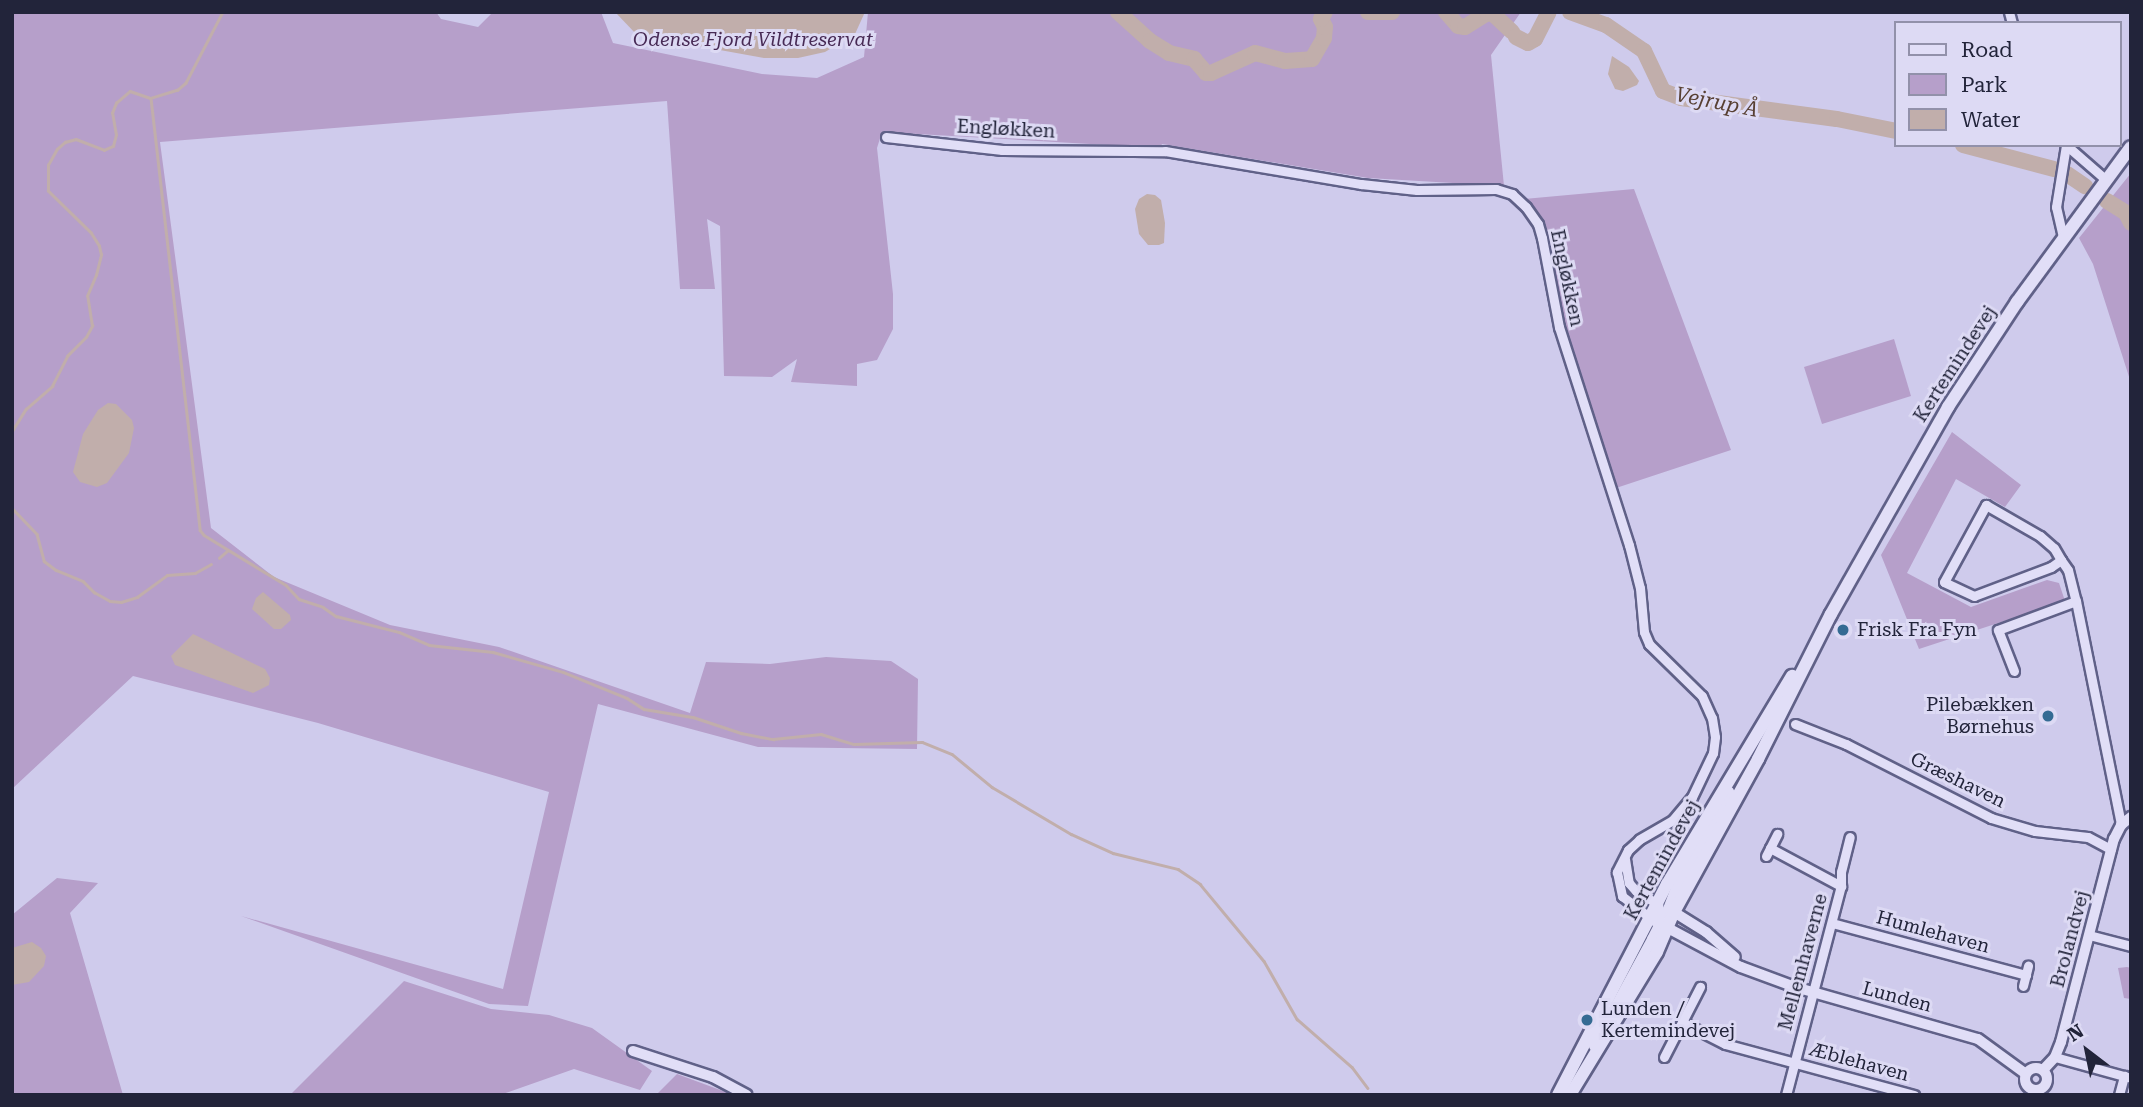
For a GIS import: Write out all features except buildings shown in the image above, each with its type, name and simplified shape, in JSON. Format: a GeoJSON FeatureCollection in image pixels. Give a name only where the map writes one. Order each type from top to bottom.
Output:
{"type":"FeatureCollection","features":[{"type":"Feature","properties":{"kind":"main road","name":"Kertemindevej"},"geometry":{"type":"LineString","coordinates":[[1558,1095],[1660,923],[1667,908],[1667,884],[1831,614],[1948,407],[2063,237],[2131,147]]}},
{"type":"Feature","properties":{"kind":"main road","name":"Kertemindevej"},"geometry":{"type":"LineString","coordinates":[[1570,1095],[1667,908],[1758,759],[1831,614]]}},
{"type":"Feature","properties":{"kind":"street","name":"Engløkken"},"geometry":{"type":"LineString","coordinates":[[886,137],[1002,150],[1166,151],[1361,184],[1417,190],[1480,187],[1512,194],[1526,208],[1540,231],[1559,327],[1637,577],[1644,632],[1649,644],[1702,696],[1710,711],[1716,737],[1707,771],[1683,811],[1628,850]]}},
{"type":"Feature","properties":{"kind":"street"},"geometry":{"type":"LineString","coordinates":[[2063,237],[2056,207],[2066,147]]}},
{"type":"Feature","properties":{"kind":"street"},"geometry":{"type":"LineString","coordinates":[[2068,147],[2105,179]]}},
{"type":"Feature","properties":{"kind":"street"},"geometry":{"type":"LineString","coordinates":[[2061,560],[2051,567],[1974,596],[1944,582],[1986,506],[2040,536],[2061,560],[2068,570],[2076,601],[2121,825]]}},
{"type":"Feature","properties":{"kind":"street"},"geometry":{"type":"LineString","coordinates":[[2014,671],[1998,630],[2076,601]]}},
{"type":"Feature","properties":{"kind":"street","name":"Græshaven"},"geometry":{"type":"LineString","coordinates":[[1795,724],[1890,765],[1991,818],[2035,831],[2088,837],[2110,849]]}},
{"type":"Feature","properties":{"kind":"street","name":"Brolandvej"},"geometry":{"type":"LineString","coordinates":[[2043,1070],[2055,1057],[2110,849],[2121,825],[2131,817]]}},
{"type":"Feature","properties":{"kind":"street"},"geometry":{"type":"LineString","coordinates":[[1777,834],[1768,852],[1841,886]]}},
{"type":"Feature","properties":{"kind":"street","name":"Mellemhaverne"},"geometry":{"type":"LineString","coordinates":[[1786,1095],[1832,923],[1850,837]]}},
{"type":"Feature","properties":{"kind":"street"},"geometry":{"type":"LineString","coordinates":[[1628,850],[1624,864],[1629,883],[1636,891],[1667,908]]}},
{"type":"Feature","properties":{"kind":"street"},"geometry":{"type":"LineString","coordinates":[[1628,850],[1617,872],[1619,888],[1629,904],[1660,923]]}},
{"type":"Feature","properties":{"kind":"street","name":"Lunden"},"geometry":{"type":"LineString","coordinates":[[1667,908],[1752,968],[1813,993],[1966,1034],[1990,1046],[2025,1074]]}},
{"type":"Feature","properties":{"kind":"street","name":"Lunden"},"geometry":{"type":"LineString","coordinates":[[1660,923],[1741,967],[1752,968]]}},
{"type":"Feature","properties":{"kind":"street","name":"Humlehaven"},"geometry":{"type":"LineString","coordinates":[[1832,923],[2027,971],[2024,986]]}},
{"type":"Feature","properties":{"kind":"street"},"geometry":{"type":"LineString","coordinates":[[2089,935],[2131,946]]}},
{"type":"Feature","properties":{"kind":"street"},"geometry":{"type":"LineString","coordinates":[[1664,1057],[1700,987]]}},
{"type":"Feature","properties":{"kind":"street","name":"Æblehaven"},"geometry":{"type":"LineString","coordinates":[[1682,1022],[1725,1044],[1914,1095]]}},
{"type":"Feature","properties":{"kind":"street"},"geometry":{"type":"LineString","coordinates":[[633,1051],[713,1077],[747,1095]]}},
{"type":"Feature","properties":{"kind":"street"},"geometry":{"type":"LineString","coordinates":[[2055,1057],[2128,1077],[2119,1095]]}},
{"type":"Feature","properties":{"kind":"street"},"geometry":{"type":"LineString","coordinates":[[2030,1069],[2043,1070],[2046,1084],[2036,1093],[2026,1084],[2025,1074],[2030,1069]]}},
{"type":"Feature","properties":{"kind":"green space"},"geometry":{"type":"Polygon","coordinates":[[[12,12],[436,12],[441,19],[478,27],[493,12],[601,12],[613,43],[762,74],[817,78],[864,57],[868,12],[1521,12],[1491,55],[1504,186],[1368,178],[1162,144],[1160,148],[882,132],[877,148],[893,294],[893,329],[877,360],[857,364],[857,386],[791,382],[797,359],[772,377],[724,376],[720,226],[707,219],[715,289],[680,289],[667,101],[160,142],[211,528],[274,577],[390,625],[499,647],[690,713],[706,662],[770,664],[826,657],[891,661],[918,679],[917,749],[758,747],[598,704],[528,1006],[489,1004],[241,916],[503,989],[549,792],[318,723],[133,676],[12,789],[12,12]]]}},
{"type":"Feature","properties":{"kind":"green space"},"geometry":{"type":"Polygon","coordinates":[[[2131,173],[2131,383],[2093,264],[2079,238],[2131,173]]]}},
{"type":"Feature","properties":{"kind":"green space"},"geometry":{"type":"Polygon","coordinates":[[[1634,189],[1731,450],[1613,489],[1565,339],[1547,236],[1536,213],[1523,199],[1634,189]]]}},
{"type":"Feature","properties":{"kind":"green space"},"geometry":{"type":"Polygon","coordinates":[[[1894,339],[1911,396],[1822,424],[1804,367],[1894,339]]]}},
{"type":"Feature","properties":{"kind":"green space"},"geometry":{"type":"Polygon","coordinates":[[[1952,432],[2021,485],[2005,507],[1956,479],[1907,573],[1971,607],[2047,580],[2059,583],[2065,601],[1919,649],[1881,555],[1952,432]]]}},
{"type":"Feature","properties":{"kind":"green space"},"geometry":{"type":"Polygon","coordinates":[[[57,878],[98,883],[70,913],[123,1095],[12,1095],[12,915],[57,878]]]}},
{"type":"Feature","properties":{"kind":"green space"},"geometry":{"type":"Polygon","coordinates":[[[2118,968],[2131,968],[2131,999],[2124,998],[2118,968]]]}},
{"type":"Feature","properties":{"kind":"green space"},"geometry":{"type":"Polygon","coordinates":[[[404,981],[491,1009],[549,1015],[592,1028],[652,1071],[640,1090],[574,1069],[500,1095],[290,1095],[404,981]]]}},
{"type":"Feature","properties":{"kind":"green space"},"geometry":{"type":"Polygon","coordinates":[[[677,1074],[731,1094],[732,1095],[656,1095],[677,1074]]]}},
{"type":"Feature","properties":{"kind":"water","name":"Odense Fjord Vildtreservat"},"geometry":{"type":"Polygon","coordinates":[[[615,12],[865,12],[855,34],[825,52],[798,58],[764,58],[637,35],[615,12]]]}},
{"type":"Feature","properties":{"kind":"water"},"geometry":{"type":"Polygon","coordinates":[[[1612,56],[1629,67],[1639,81],[1637,85],[1623,91],[1615,89],[1608,74],[1612,56]]]}},
{"type":"Feature","properties":{"kind":"water"},"geometry":{"type":"Polygon","coordinates":[[[1147,194],[1155,195],[1161,200],[1165,223],[1164,243],[1159,245],[1148,245],[1139,234],[1135,209],[1139,199],[1147,194]]]}},
{"type":"Feature","properties":{"kind":"water"},"geometry":{"type":"Polygon","coordinates":[[[108,403],[116,404],[132,420],[134,428],[129,453],[107,483],[97,487],[80,482],[73,472],[83,434],[98,410],[108,403]]]}},
{"type":"Feature","properties":{"kind":"water"},"geometry":{"type":"Polygon","coordinates":[[[263,592],[290,615],[291,620],[281,629],[274,629],[252,609],[256,598],[263,592]]]}},
{"type":"Feature","properties":{"kind":"water"},"geometry":{"type":"Polygon","coordinates":[[[193,634],[265,669],[270,678],[269,685],[253,693],[175,665],[171,656],[193,634]]]}},
{"type":"Feature","properties":{"kind":"water"},"geometry":{"type":"Polygon","coordinates":[[[32,942],[41,948],[46,956],[44,966],[29,982],[12,985],[12,948],[32,942]]]}},
{"type":"Feature","properties":{"kind":"waterway"},"geometry":{"type":"LineString","coordinates":[[223,12],[186,83],[178,90],[151,98],[200,530],[204,535],[286,585],[299,599],[323,607],[336,616],[399,632],[429,645],[493,652],[563,672],[627,698],[644,709],[693,717],[741,733],[773,739],[821,734],[854,744],[922,742],[952,754],[992,787],[1071,834],[1113,853],[1178,869],[1200,884],[1264,961],[1297,1019],[1352,1067],[1368,1088]]}},
{"type":"Feature","properties":{"kind":"waterway","name":"Vejrup Å"},"geometry":{"type":"LineString","coordinates":[[1118,12],[1150,41],[1169,53],[1194,59],[1206,73],[1255,53],[1285,61],[1312,59],[1324,38],[1325,27],[1321,19],[1325,12]]}},
{"type":"Feature","properties":{"kind":"waterway","name":"Vejrup Å"},"geometry":{"type":"LineString","coordinates":[[1368,12],[1392,12]]}},
{"type":"Feature","properties":{"kind":"waterway","name":"Vejrup Å"},"geometry":{"type":"LineString","coordinates":[[1446,12],[1458,26],[1465,27],[1487,13],[1493,14],[1512,32]]}},
{"type":"Feature","properties":{"kind":"waterway","name":"Vejrup Å"},"geometry":{"type":"LineString","coordinates":[[1516,37],[1528,43],[1535,39],[1549,12]]}},
{"type":"Feature","properties":{"kind":"waterway","name":"Vejrup Å"},"geometry":{"type":"LineString","coordinates":[[1570,12],[1606,25],[1644,51],[1663,91],[1681,98],[1837,119],[1895,131]]}},
{"type":"Feature","properties":{"kind":"waterway"},"geometry":{"type":"LineString","coordinates":[[12,431],[26,409],[52,386],[67,356],[86,337],[92,326],[87,296],[101,255],[99,246],[91,233],[48,191],[48,165],[57,149],[65,142],[76,139],[104,150],[113,146],[116,135],[112,113],[116,103],[130,91],[150,98]]}},
{"type":"Feature","properties":{"kind":"waterway","name":"Vejrup Å"},"geometry":{"type":"LineString","coordinates":[[1971,147],[2054,169]]}},
{"type":"Feature","properties":{"kind":"waterway","name":"Vejrup Å"},"geometry":{"type":"LineString","coordinates":[[2067,174],[2085,186]]}},
{"type":"Feature","properties":{"kind":"waterway","name":"Vejrup Å"},"geometry":{"type":"LineString","coordinates":[[2107,201],[2126,213],[2131,223]]}},
{"type":"Feature","properties":{"kind":"waterway"},"geometry":{"type":"LineString","coordinates":[[12,508],[37,534],[44,561],[56,570],[83,581],[94,592],[110,601],[121,602],[137,597],[167,575],[195,573],[211,564]]}},
{"type":"Feature","properties":{"kind":"waterway"},"geometry":{"type":"LineString","coordinates":[[219,558],[227,551]]}},
{"type":"Feature","properties":{"kind":"place","name":"Frisk Fra Fyn"},"geometry":{"type":"Point","coordinates":[1843,630]}},
{"type":"Feature","properties":{"kind":"place","name":"Pilebækken Børnehus"},"geometry":{"type":"Point","coordinates":[2048,716]}},
{"type":"Feature","properties":{"kind":"place","name":"Lunden / Kertemindevej"},"geometry":{"type":"Point","coordinates":[1587,1020]}}]}
